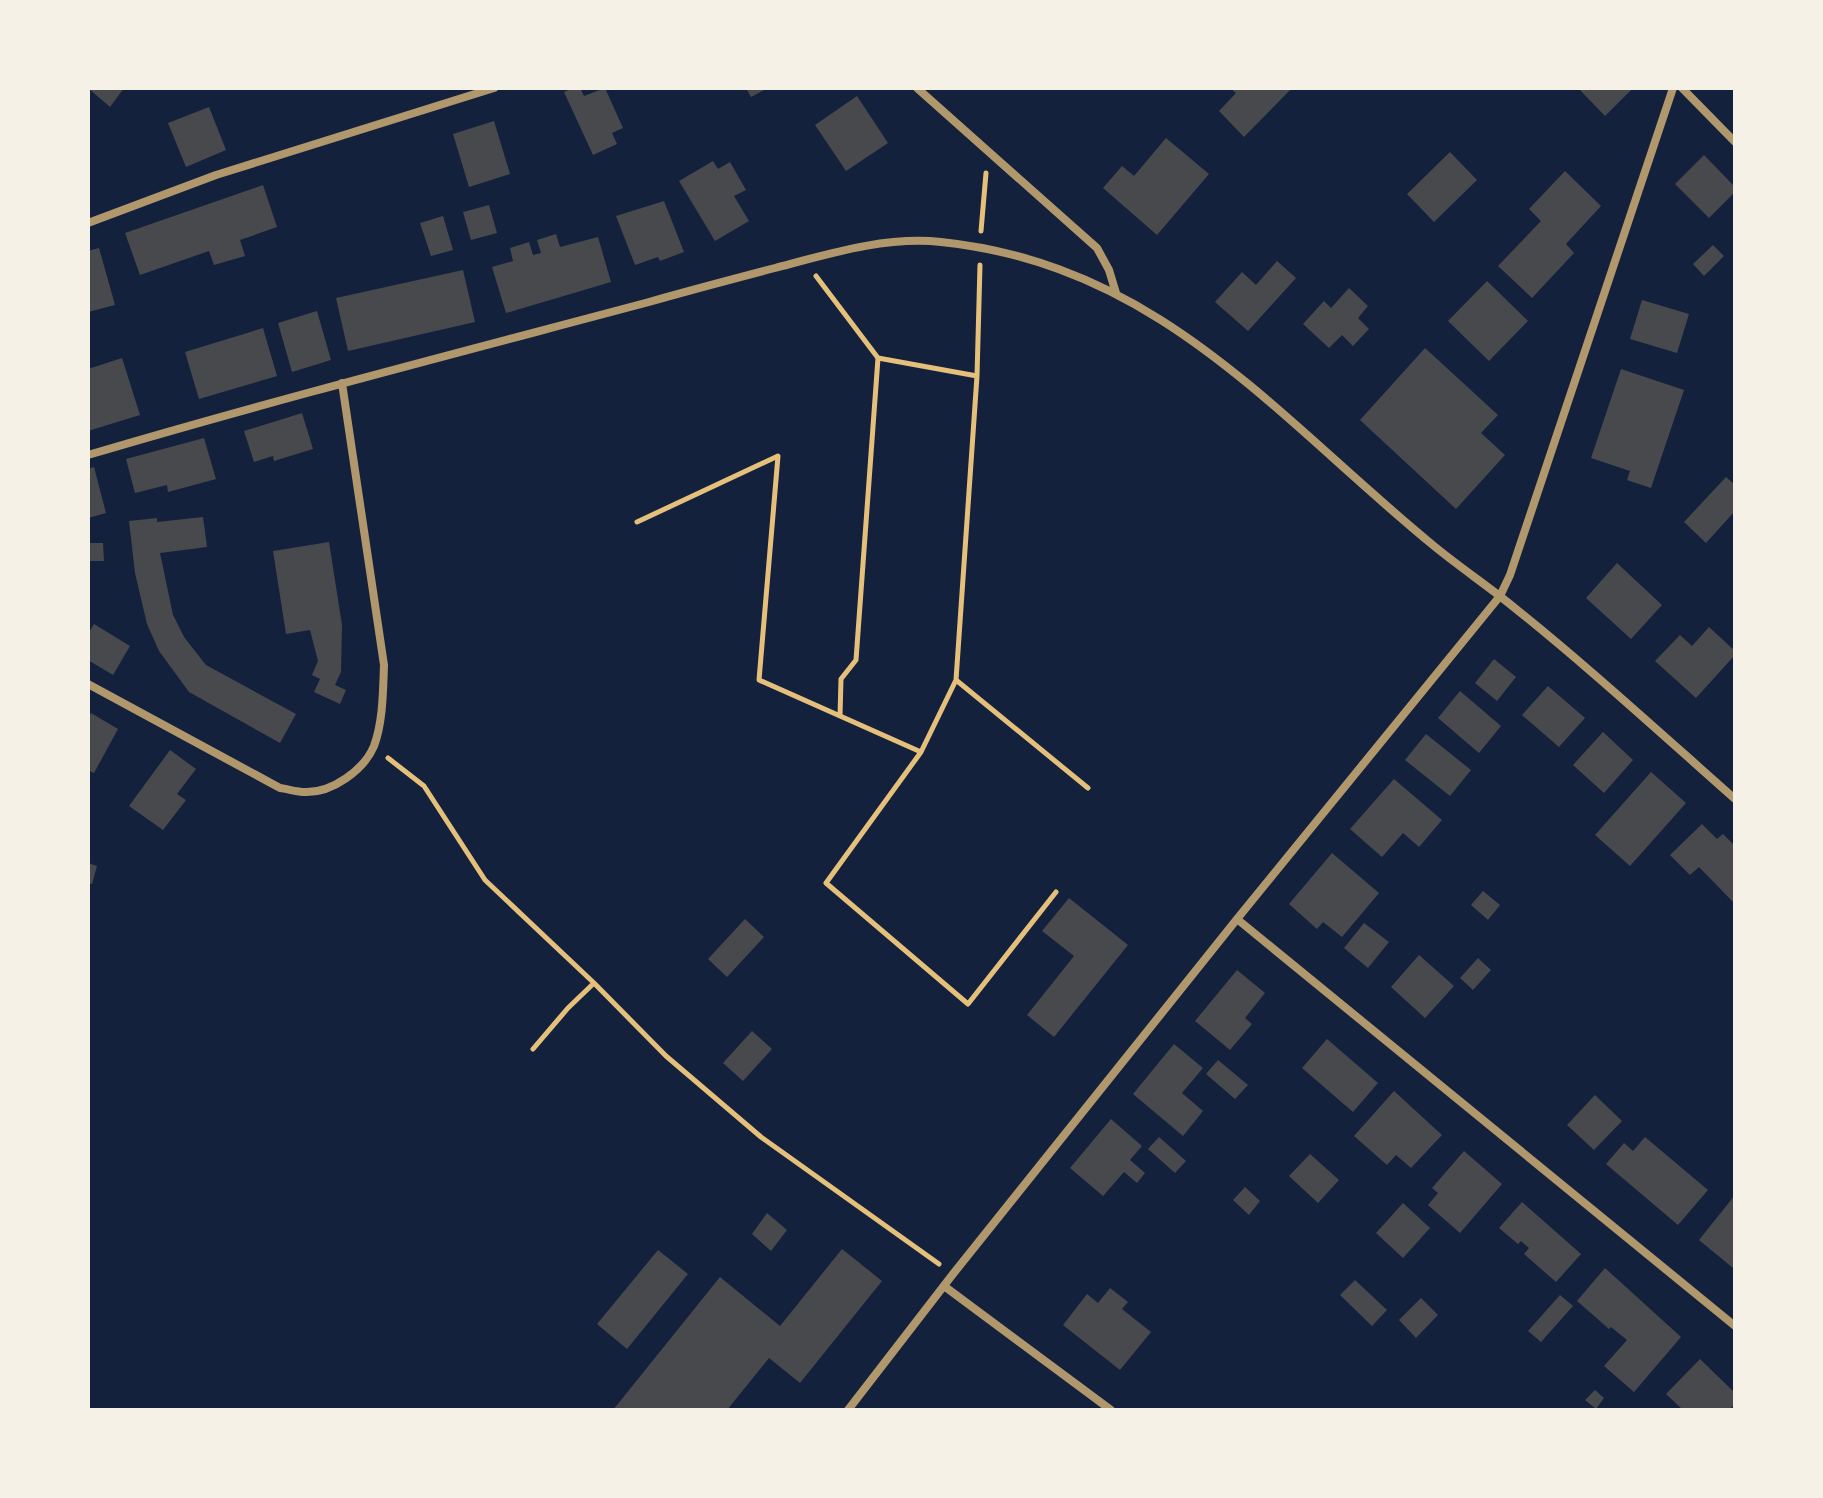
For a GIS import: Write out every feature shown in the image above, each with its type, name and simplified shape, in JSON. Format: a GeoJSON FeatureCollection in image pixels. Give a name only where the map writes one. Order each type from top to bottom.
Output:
{"type":"FeatureCollection","features":[{"type":"Feature","properties":{"kind":"street"},"geometry":{"type":"LineString","coordinates":[[88,223],[216,175],[494,88]]}},
{"type":"Feature","properties":{"kind":"street"},"geometry":{"type":"LineString","coordinates":[[917,88],[1097,248],[1109,270],[1116,293]]}},
{"type":"Feature","properties":{"kind":"street"},"geometry":{"type":"LineString","coordinates":[[848,1410],[1237,919],[1500,596],[1515,560],[1673,88]]}},
{"type":"Feature","properties":{"kind":"street"},"geometry":{"type":"LineString","coordinates":[[1682,88],[1735,142]]}},
{"type":"Feature","properties":{"kind":"street"},"geometry":{"type":"LineString","coordinates":[[88,455],[342,383],[853,249],[895,242],[939,242],[979,249],[1055,267],[1116,293],[1158,316],[1224,362],[1435,547],[1610,687],[1735,799]]}},
{"type":"Feature","properties":{"kind":"street"},"geometry":{"type":"LineString","coordinates":[[88,684],[280,788],[306,793],[329,787],[355,772],[374,746],[382,702],[384,665],[342,383]]}},
{"type":"Feature","properties":{"kind":"street"},"geometry":{"type":"LineString","coordinates":[[1237,919],[1735,1326]]}},
{"type":"Feature","properties":{"kind":"street"},"geometry":{"type":"LineString","coordinates":[[944,1286],[1111,1410]]}},
{"type":"Feature","properties":{"kind":"path"},"geometry":{"type":"LineString","coordinates":[[988,150],[979,249],[977,376],[956,680],[921,752],[826,883],[968,1004],[1056,892]]}},
{"type":"Feature","properties":{"kind":"path"},"geometry":{"type":"LineString","coordinates":[[818,279],[878,358],[856,660],[841,679],[840,716]]}},
{"type":"Feature","properties":{"kind":"path"},"geometry":{"type":"LineString","coordinates":[[878,358],[977,376]]}},
{"type":"Feature","properties":{"kind":"path"},"geometry":{"type":"LineString","coordinates":[[637,522],[778,456],[759,680],[921,752]]}},
{"type":"Feature","properties":{"kind":"path"},"geometry":{"type":"LineString","coordinates":[[956,680],[1088,788]]}},
{"type":"Feature","properties":{"kind":"path"},"geometry":{"type":"LineString","coordinates":[[374,746],[424,786],[485,880],[666,1056],[761,1137],[953,1274]]}},
{"type":"Feature","properties":{"kind":"path"},"geometry":{"type":"LineString","coordinates":[[533,1049],[594,983]]}},
{"type":"Feature","properties":{"kind":"building"},"geometry":{"type":"Polygon","coordinates":[[[88,88],[124,88],[110,107],[88,88]]]}},
{"type":"Feature","properties":{"kind":"building"},"geometry":{"type":"Polygon","coordinates":[[[580,88],[584,96],[605,88],[623,128],[612,133],[617,144],[593,155],[564,92],[580,88]]]}},
{"type":"Feature","properties":{"kind":"building"},"geometry":{"type":"Polygon","coordinates":[[[746,88],[768,88],[751,97],[746,88]]]}},
{"type":"Feature","properties":{"kind":"building"},"geometry":{"type":"Polygon","coordinates":[[[1230,88],[1292,88],[1244,137],[1219,111],[1236,93],[1230,88]]]}},
{"type":"Feature","properties":{"kind":"building"},"geometry":{"type":"Polygon","coordinates":[[[1578,88],[1633,88],[1605,116],[1578,88]]]}},
{"type":"Feature","properties":{"kind":"building"},"geometry":{"type":"Polygon","coordinates":[[[857,96],[888,143],[846,171],[815,125],[857,96]]]}},
{"type":"Feature","properties":{"kind":"building"},"geometry":{"type":"Polygon","coordinates":[[[209,107],[226,150],[186,167],[168,123],[209,107]]]}},
{"type":"Feature","properties":{"kind":"building"},"geometry":{"type":"Polygon","coordinates":[[[494,121],[510,174],[469,187],[453,134],[494,121]]]}},
{"type":"Feature","properties":{"kind":"building"},"geometry":{"type":"Polygon","coordinates":[[[1166,138],[1209,174],[1157,235],[1103,188],[1122,166],[1134,176],[1166,138]]]}},
{"type":"Feature","properties":{"kind":"building"},"geometry":{"type":"Polygon","coordinates":[[[1450,152],[1477,180],[1434,222],[1407,194],[1450,152]]]}},
{"type":"Feature","properties":{"kind":"building"},"geometry":{"type":"Polygon","coordinates":[[[1704,155],[1735,187],[1735,192],[1709,218],[1675,184],[1704,155]]]}},
{"type":"Feature","properties":{"kind":"building"},"geometry":{"type":"Polygon","coordinates":[[[713,161],[718,169],[730,162],[746,190],[734,196],[749,221],[715,241],[679,181],[713,161]]]}},
{"type":"Feature","properties":{"kind":"building"},"geometry":{"type":"Polygon","coordinates":[[[1565,171],[1601,206],[1566,244],[1574,253],[1532,298],[1498,266],[1541,221],[1529,209],[1565,171]]]}},
{"type":"Feature","properties":{"kind":"building"},"geometry":{"type":"Polygon","coordinates":[[[263,185],[277,227],[240,240],[245,256],[214,265],[209,251],[140,275],[125,233],[263,185]]]}},
{"type":"Feature","properties":{"kind":"building"},"geometry":{"type":"Polygon","coordinates":[[[664,201],[684,252],[660,261],[658,257],[635,265],[616,216],[664,201]]]}},
{"type":"Feature","properties":{"kind":"building"},"geometry":{"type":"Polygon","coordinates":[[[489,205],[497,233],[471,240],[463,212],[489,205]]]}},
{"type":"Feature","properties":{"kind":"building"},"geometry":{"type":"Polygon","coordinates":[[[443,216],[453,250],[431,256],[420,223],[443,216]]]}},
{"type":"Feature","properties":{"kind":"building"},"geometry":{"type":"Polygon","coordinates":[[[556,234],[560,247],[598,237],[611,282],[506,313],[492,267],[513,261],[510,248],[529,242],[533,255],[541,253],[537,240],[556,234]]]}},
{"type":"Feature","properties":{"kind":"building"},"geometry":{"type":"Polygon","coordinates":[[[1713,245],[1724,256],[1704,276],[1693,264],[1713,245]]]}},
{"type":"Feature","properties":{"kind":"building"},"geometry":{"type":"Polygon","coordinates":[[[99,248],[115,305],[88,312],[88,251],[99,248]]]}},
{"type":"Feature","properties":{"kind":"building"},"geometry":{"type":"Polygon","coordinates":[[[1277,261],[1296,278],[1248,331],[1215,302],[1242,272],[1256,285],[1277,261]]]}},
{"type":"Feature","properties":{"kind":"building"},"geometry":{"type":"Polygon","coordinates":[[[463,270],[475,322],[348,351],[336,298],[463,270]]]}},
{"type":"Feature","properties":{"kind":"building"},"geometry":{"type":"Polygon","coordinates":[[[1487,281],[1528,321],[1489,361],[1448,321],[1487,281]]]}},
{"type":"Feature","properties":{"kind":"building"},"geometry":{"type":"Polygon","coordinates":[[[1349,288],[1368,306],[1358,318],[1369,329],[1353,346],[1342,335],[1329,348],[1303,324],[1324,301],[1331,308],[1349,288]]]}},
{"type":"Feature","properties":{"kind":"building"},"geometry":{"type":"Polygon","coordinates":[[[1642,300],[1689,314],[1677,353],[1630,339],[1642,300]]]}},
{"type":"Feature","properties":{"kind":"building"},"geometry":{"type":"Polygon","coordinates":[[[317,311],[331,360],[292,372],[278,323],[317,311]]]}},
{"type":"Feature","properties":{"kind":"building"},"geometry":{"type":"Polygon","coordinates":[[[263,328],[277,376],[199,399],[185,352],[263,328]]]}},
{"type":"Feature","properties":{"kind":"building"},"geometry":{"type":"Polygon","coordinates":[[[1425,348],[1498,415],[1481,433],[1505,455],[1456,509],[1360,420],[1425,348]]]}},
{"type":"Feature","properties":{"kind":"building"},"geometry":{"type":"Polygon","coordinates":[[[122,358],[140,415],[88,431],[88,369],[122,358]]]}},
{"type":"Feature","properties":{"kind":"building"},"geometry":{"type":"Polygon","coordinates":[[[1621,369],[1684,390],[1651,488],[1627,480],[1630,471],[1591,458],[1621,369]]]}},
{"type":"Feature","properties":{"kind":"building"},"geometry":{"type":"Polygon","coordinates":[[[302,413],[313,449],[274,461],[273,456],[254,462],[244,431],[302,413]]]}},
{"type":"Feature","properties":{"kind":"building"},"geometry":{"type":"Polygon","coordinates":[[[204,438],[216,479],[168,492],[167,485],[135,493],[126,459],[204,438]]]}},
{"type":"Feature","properties":{"kind":"building"},"geometry":{"type":"Polygon","coordinates":[[[94,467],[106,513],[88,518],[88,469],[94,467]]]}},
{"type":"Feature","properties":{"kind":"building"},"geometry":{"type":"Polygon","coordinates":[[[1726,477],[1735,485],[1735,511],[1706,543],[1684,522],[1726,477]]]}},
{"type":"Feature","properties":{"kind":"building"},"geometry":{"type":"Polygon","coordinates":[[[203,517],[207,547],[160,553],[173,615],[184,637],[206,665],[296,714],[280,743],[189,692],[159,651],[147,624],[135,573],[129,521],[157,518],[157,522],[203,517]]]}},
{"type":"Feature","properties":{"kind":"building"},"geometry":{"type":"Polygon","coordinates":[[[329,542],[342,625],[341,672],[335,685],[346,690],[340,704],[314,692],[320,679],[312,675],[318,661],[310,630],[286,634],[273,551],[329,542]]]}},
{"type":"Feature","properties":{"kind":"building"},"geometry":{"type":"Polygon","coordinates":[[[88,543],[103,543],[104,561],[88,561],[88,543]]]}},
{"type":"Feature","properties":{"kind":"building"},"geometry":{"type":"Polygon","coordinates":[[[1617,563],[1662,605],[1631,639],[1586,598],[1617,563]]]}},
{"type":"Feature","properties":{"kind":"building"},"geometry":{"type":"Polygon","coordinates":[[[94,624],[130,646],[113,675],[88,660],[88,634],[94,624]]]}},
{"type":"Feature","properties":{"kind":"building"},"geometry":{"type":"Polygon","coordinates":[[[1709,627],[1735,651],[1735,655],[1696,698],[1655,661],[1680,635],[1692,646],[1709,627]]]}},
{"type":"Feature","properties":{"kind":"building"},"geometry":{"type":"Polygon","coordinates":[[[1494,659],[1516,677],[1497,701],[1475,683],[1494,659]]]}},
{"type":"Feature","properties":{"kind":"building"},"geometry":{"type":"Polygon","coordinates":[[[1548,686],[1585,718],[1559,747],[1522,715],[1548,686]]]}},
{"type":"Feature","properties":{"kind":"building"},"geometry":{"type":"Polygon","coordinates":[[[1460,691],[1501,726],[1479,753],[1438,718],[1460,691]]]}},
{"type":"Feature","properties":{"kind":"building"},"geometry":{"type":"Polygon","coordinates":[[[91,713],[118,729],[94,773],[88,770],[88,720],[91,713]]]}},
{"type":"Feature","properties":{"kind":"building"},"geometry":{"type":"Polygon","coordinates":[[[1603,732],[1633,760],[1604,793],[1573,765],[1603,732]]]}},
{"type":"Feature","properties":{"kind":"building"},"geometry":{"type":"Polygon","coordinates":[[[1426,734],[1471,770],[1450,796],[1405,760],[1426,734]]]}},
{"type":"Feature","properties":{"kind":"building"},"geometry":{"type":"Polygon","coordinates":[[[170,750],[196,769],[177,794],[186,800],[163,830],[129,806],[170,750]]]}},
{"type":"Feature","properties":{"kind":"building"},"geometry":{"type":"Polygon","coordinates":[[[1651,772],[1686,803],[1630,866],[1595,835],[1651,772]]]}},
{"type":"Feature","properties":{"kind":"building"},"geometry":{"type":"Polygon","coordinates":[[[1394,779],[1442,820],[1419,847],[1403,833],[1382,857],[1350,829],[1394,779]]]}},
{"type":"Feature","properties":{"kind":"building"},"geometry":{"type":"Polygon","coordinates":[[[1702,824],[1717,839],[1723,834],[1735,846],[1735,904],[1699,867],[1690,875],[1670,855],[1702,824]]]}},
{"type":"Feature","properties":{"kind":"building"},"geometry":{"type":"Polygon","coordinates":[[[1332,853],[1379,893],[1342,937],[1323,922],[1317,929],[1289,904],[1332,853]]]}},
{"type":"Feature","properties":{"kind":"building"},"geometry":{"type":"Polygon","coordinates":[[[88,863],[97,866],[92,884],[88,883],[88,863]]]}},
{"type":"Feature","properties":{"kind":"building"},"geometry":{"type":"Polygon","coordinates":[[[1483,891],[1500,905],[1488,920],[1471,905],[1483,891]]]}},
{"type":"Feature","properties":{"kind":"building"},"geometry":{"type":"Polygon","coordinates":[[[1069,898],[1128,945],[1054,1037],[1027,1015],[1074,956],[1042,931],[1069,898]]]}},
{"type":"Feature","properties":{"kind":"building"},"geometry":{"type":"Polygon","coordinates":[[[745,919],[764,937],[727,977],[708,959],[745,919]]]}},
{"type":"Feature","properties":{"kind":"building"},"geometry":{"type":"Polygon","coordinates":[[[1364,923],[1389,942],[1368,968],[1344,948],[1364,923]]]}},
{"type":"Feature","properties":{"kind":"building"},"geometry":{"type":"Polygon","coordinates":[[[1419,955],[1454,986],[1425,1018],[1391,987],[1419,955]]]}},
{"type":"Feature","properties":{"kind":"building"},"geometry":{"type":"Polygon","coordinates":[[[1478,958],[1491,970],[1473,990],[1460,978],[1478,958]]]}},
{"type":"Feature","properties":{"kind":"building"},"geometry":{"type":"Polygon","coordinates":[[[1237,970],[1265,993],[1245,1018],[1252,1024],[1230,1050],[1195,1021],[1237,970]]]}},
{"type":"Feature","properties":{"kind":"building"},"geometry":{"type":"Polygon","coordinates":[[[752,1031],[772,1049],[743,1081],[723,1063],[752,1031]]]}},
{"type":"Feature","properties":{"kind":"building"},"geometry":{"type":"Polygon","coordinates":[[[1327,1039],[1378,1083],[1353,1112],[1302,1068],[1327,1039]]]}},
{"type":"Feature","properties":{"kind":"building"},"geometry":{"type":"Polygon","coordinates":[[[1174,1044],[1203,1068],[1182,1093],[1203,1111],[1183,1136],[1133,1094],[1174,1044]]]}},
{"type":"Feature","properties":{"kind":"building"},"geometry":{"type":"Polygon","coordinates":[[[1218,1060],[1248,1085],[1235,1099],[1206,1074],[1218,1060]]]}},
{"type":"Feature","properties":{"kind":"building"},"geometry":{"type":"Polygon","coordinates":[[[1394,1091],[1442,1135],[1411,1168],[1396,1155],[1387,1165],[1354,1136],[1394,1091]]]}},
{"type":"Feature","properties":{"kind":"building"},"geometry":{"type":"Polygon","coordinates":[[[1595,1095],[1622,1121],[1594,1150],[1567,1125],[1595,1095]]]}},
{"type":"Feature","properties":{"kind":"building"},"geometry":{"type":"Polygon","coordinates":[[[1111,1119],[1142,1146],[1130,1160],[1145,1173],[1137,1183],[1124,1172],[1103,1196],[1070,1168],[1111,1119]]]}},
{"type":"Feature","properties":{"kind":"building"},"geometry":{"type":"Polygon","coordinates":[[[1159,1137],[1186,1161],[1175,1173],[1148,1149],[1159,1137]]]}},
{"type":"Feature","properties":{"kind":"building"},"geometry":{"type":"Polygon","coordinates":[[[1645,1137],[1708,1190],[1678,1225],[1606,1164],[1624,1143],[1633,1151],[1645,1137]]]}},
{"type":"Feature","properties":{"kind":"building"},"geometry":{"type":"Polygon","coordinates":[[[1464,1151],[1502,1184],[1460,1233],[1428,1205],[1438,1193],[1432,1188],[1464,1151]]]}},
{"type":"Feature","properties":{"kind":"building"},"geometry":{"type":"Polygon","coordinates":[[[1310,1154],[1339,1180],[1318,1203],[1289,1176],[1310,1154]]]}},
{"type":"Feature","properties":{"kind":"building"},"geometry":{"type":"Polygon","coordinates":[[[1245,1187],[1260,1201],[1249,1215],[1233,1200],[1245,1187]]]}},
{"type":"Feature","properties":{"kind":"building"},"geometry":{"type":"Polygon","coordinates":[[[1735,1195],[1735,1266],[1733,1268],[1699,1240],[1735,1195]]]}},
{"type":"Feature","properties":{"kind":"building"},"geometry":{"type":"Polygon","coordinates":[[[1522,1202],[1581,1254],[1556,1282],[1524,1254],[1529,1248],[1521,1241],[1518,1244],[1499,1228],[1522,1202]]]}},
{"type":"Feature","properties":{"kind":"building"},"geometry":{"type":"Polygon","coordinates":[[[1403,1203],[1430,1228],[1403,1258],[1376,1233],[1403,1203]]]}},
{"type":"Feature","properties":{"kind":"building"},"geometry":{"type":"Polygon","coordinates":[[[767,1213],[787,1230],[771,1251],[752,1234],[767,1213]]]}},
{"type":"Feature","properties":{"kind":"building"},"geometry":{"type":"Polygon","coordinates":[[[842,1249],[882,1281],[800,1383],[769,1358],[727,1410],[613,1410],[720,1277],[780,1326],[842,1249]]]}},
{"type":"Feature","properties":{"kind":"building"},"geometry":{"type":"Polygon","coordinates":[[[658,1250],[688,1274],[627,1349],[597,1324],[658,1250]]]}},
{"type":"Feature","properties":{"kind":"building"},"geometry":{"type":"Polygon","coordinates":[[[1605,1268],[1681,1337],[1634,1392],[1604,1366],[1627,1340],[1577,1301],[1605,1268]]]}},
{"type":"Feature","properties":{"kind":"building"},"geometry":{"type":"Polygon","coordinates":[[[1355,1280],[1387,1310],[1372,1326],[1340,1295],[1355,1280]]]}},
{"type":"Feature","properties":{"kind":"building"},"geometry":{"type":"Polygon","coordinates":[[[1110,1288],[1128,1302],[1122,1309],[1151,1332],[1120,1370],[1063,1325],[1087,1294],[1098,1303],[1110,1288]]]}},
{"type":"Feature","properties":{"kind":"building"},"geometry":{"type":"Polygon","coordinates":[[[1560,1295],[1573,1306],[1541,1342],[1528,1331],[1560,1295]]]}},
{"type":"Feature","properties":{"kind":"building"},"geometry":{"type":"Polygon","coordinates":[[[1421,1298],[1438,1315],[1416,1338],[1399,1320],[1421,1298]]]}},
{"type":"Feature","properties":{"kind":"building"},"geometry":{"type":"Polygon","coordinates":[[[1700,1359],[1735,1393],[1735,1404],[1729,1410],[1683,1410],[1666,1394],[1700,1359]]]}},
{"type":"Feature","properties":{"kind":"building"},"geometry":{"type":"Polygon","coordinates":[[[1595,1390],[1604,1398],[1596,1409],[1585,1400],[1595,1390]]]}}]}
